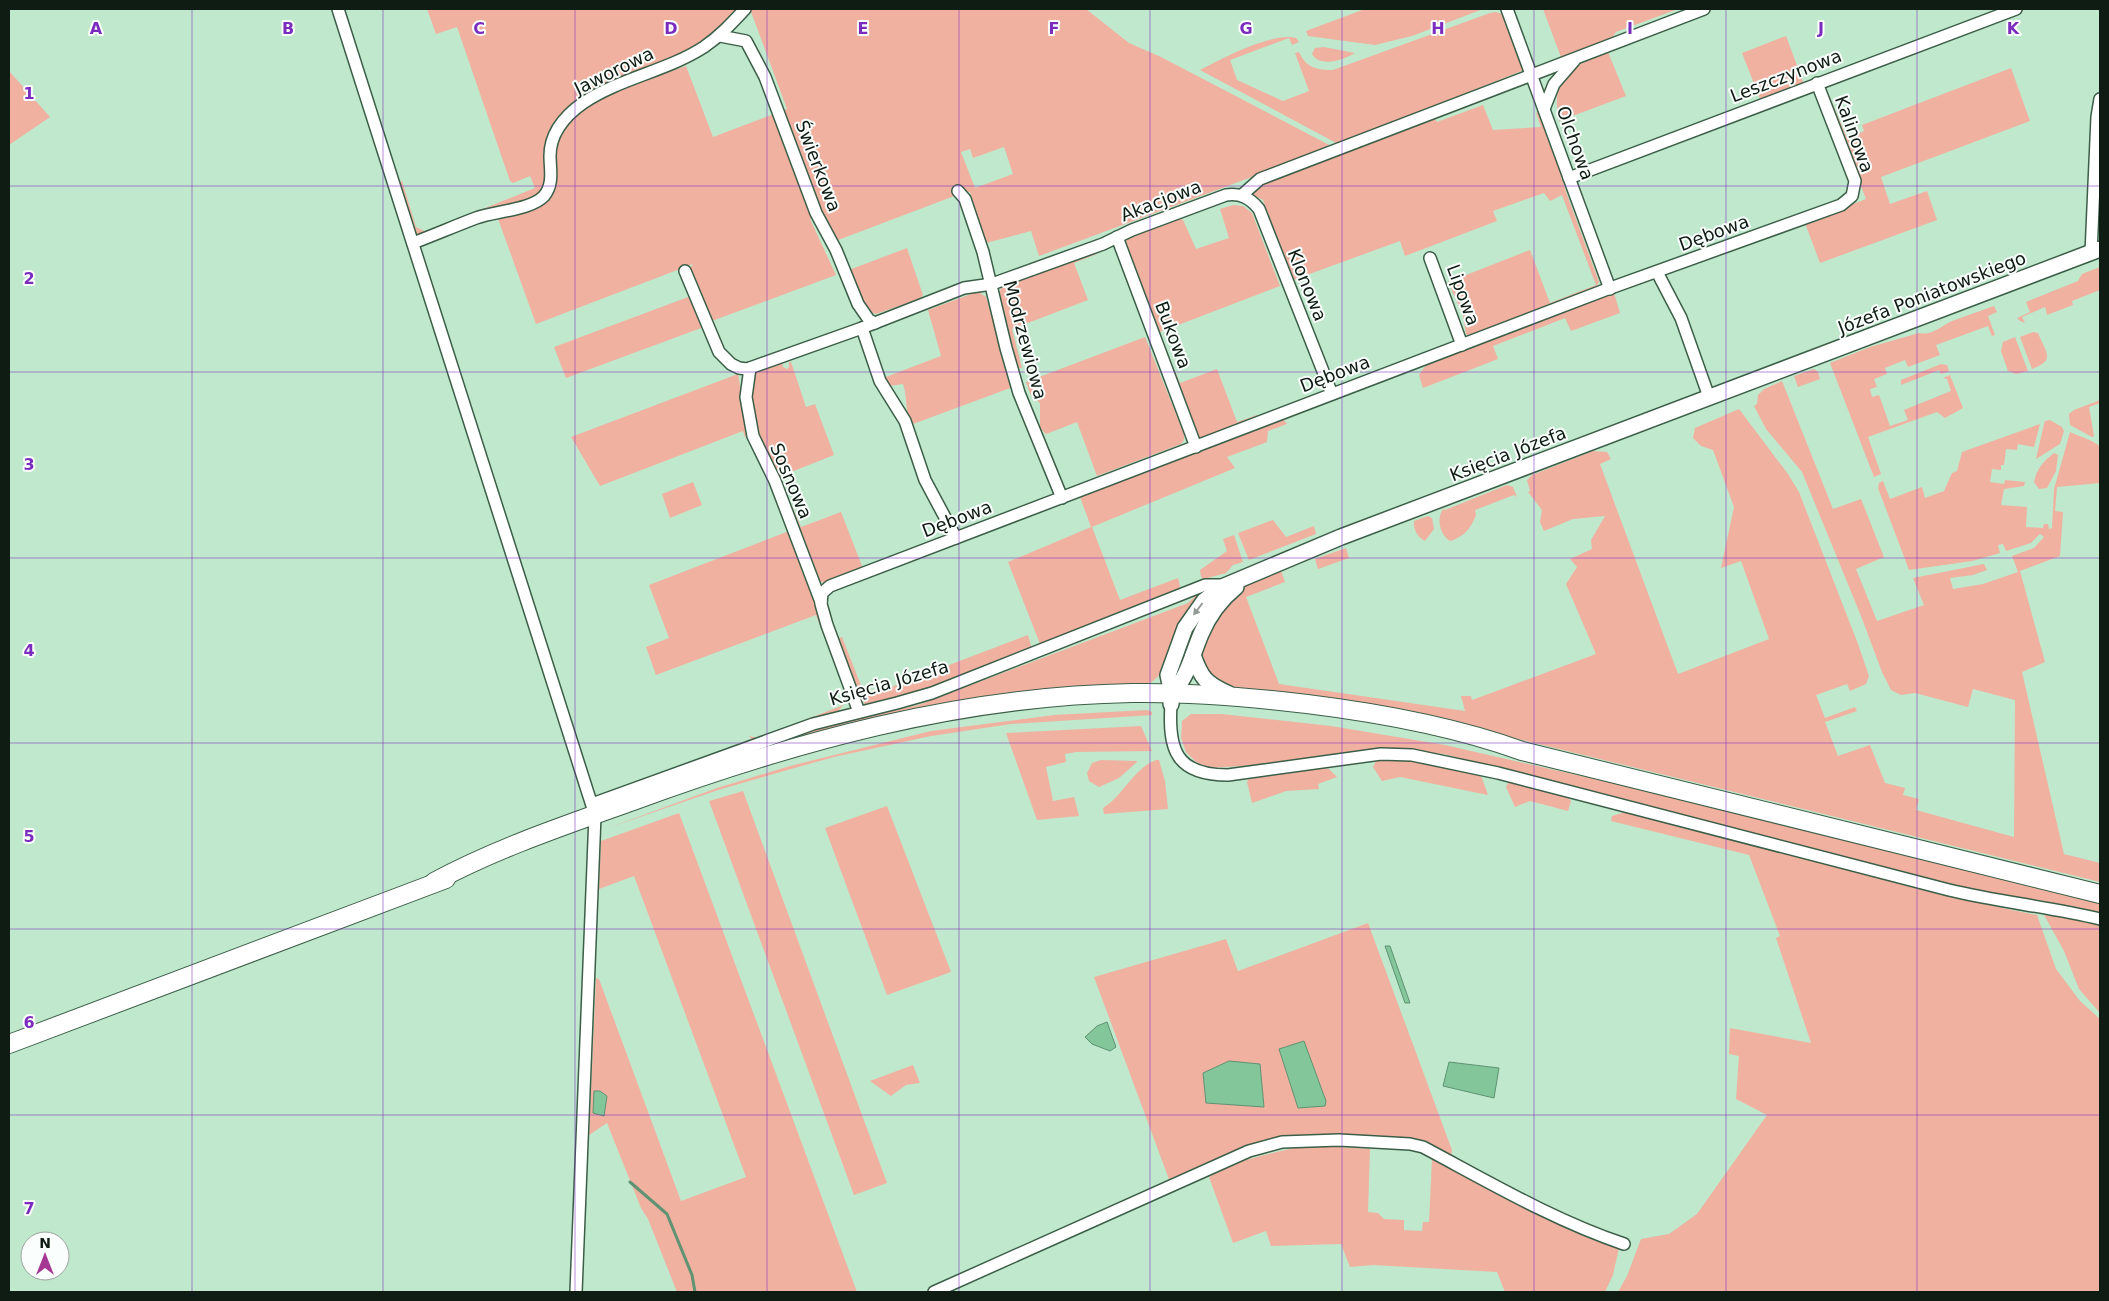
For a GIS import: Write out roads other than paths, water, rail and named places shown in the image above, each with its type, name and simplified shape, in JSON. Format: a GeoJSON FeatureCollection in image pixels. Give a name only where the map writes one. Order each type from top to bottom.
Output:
{"type":"FeatureCollection","features":[{"type":"Feature","properties":{"kind":"main road"},"geometry":{"type":"LineString","coordinates":[[9,1044],[434,882],[466,875],[594,816],[767,755],[889,722],[1010,702],[1080,695],[1144,693],[1230,708],[1337,719],[1490,747],[1522,750]]}},
{"type":"Feature","properties":{"kind":"main road"},"geometry":{"type":"LineString","coordinates":[[594,816],[889,734],[964,720],[1034,710],[1171,699],[1234,697],[1322,706],[1391,717],[1492,740],[1522,750],[2100,894]]}},
{"type":"Feature","properties":{"kind":"street"},"geometry":{"type":"LineString","coordinates":[[338,9],[594,816],[576,1292]]}},
{"type":"Feature","properties":{"kind":"street","name":"Jaworowa"},"geometry":{"type":"LineString","coordinates":[[413,243],[478,217],[524,207],[544,196],[551,177],[550,154],[553,141],[564,120],[572,112],[599,94],[701,48],[720,36],[745,9]]}},
{"type":"Feature","properties":{"kind":"street","name":"Olchowa"},"geometry":{"type":"LineString","coordinates":[[1507,9],[1610,289]]}},
{"type":"Feature","properties":{"kind":"street"},"geometry":{"type":"LineString","coordinates":[[1242,196],[1260,179],[1704,9]]}},
{"type":"Feature","properties":{"kind":"street","name":"Leszczynowa"},"geometry":{"type":"LineString","coordinates":[[1569,178],[2016,9]]}},
{"type":"Feature","properties":{"kind":"street","name":"Świerkowa"},"geometry":{"type":"LineString","coordinates":[[720,36],[746,41],[752,48],[765,77],[816,213],[836,250],[858,304],[869,320],[875,323]]}},
{"type":"Feature","properties":{"kind":"street"},"geometry":{"type":"LineString","coordinates":[[1544,109],[1554,84],[1562,73],[1572,62],[1589,53]]}},
{"type":"Feature","properties":{"kind":"street","name":"Kalinowa"},"geometry":{"type":"LineString","coordinates":[[1817,84],[1854,177],[1855,186],[1852,196]]}},
{"type":"Feature","properties":{"kind":"street"},"geometry":{"type":"LineString","coordinates":[[2095,251],[2097,117],[2100,98]]}},
{"type":"Feature","properties":{"kind":"street","name":"Modrzewiowa"},"geometry":{"type":"LineString","coordinates":[[958,191],[965,199],[992,284],[1006,348],[1019,393],[1062,498]]}},
{"type":"Feature","properties":{"kind":"street","name":"Akacjowa"},"geometry":{"type":"LineString","coordinates":[[745,368],[862,328],[964,288],[992,284],[1103,244],[1226,194],[1242,196]]}},
{"type":"Feature","properties":{"kind":"street","name":"Klonowa"},"geometry":{"type":"LineString","coordinates":[[1242,196],[1253,202],[1259,209],[1332,394]]}},
{"type":"Feature","properties":{"kind":"street","name":"Dębowa"},"geometry":{"type":"LineString","coordinates":[[821,604],[822,593],[830,586],[1610,289],[1842,205],[1852,196]]}},
{"type":"Feature","properties":{"kind":"street","name":"Bukowa"},"geometry":{"type":"LineString","coordinates":[[1117,237],[1196,446]]}},
{"type":"Feature","properties":{"kind":"street","name":"Józefa Poniatowskiego"},"geometry":{"type":"LineString","coordinates":[[1778,372],[2095,251]]}},
{"type":"Feature","properties":{"kind":"street","name":"Lipowa"},"geometry":{"type":"LineString","coordinates":[[1430,258],[1462,345]]}},
{"type":"Feature","properties":{"kind":"street"},"geometry":{"type":"LineString","coordinates":[[686,271],[719,352],[730,364],[745,368]]}},
{"type":"Feature","properties":{"kind":"street"},"geometry":{"type":"LineString","coordinates":[[1657,272],[1681,318],[1710,397]]}},
{"type":"Feature","properties":{"kind":"street"},"geometry":{"type":"LineString","coordinates":[[862,328],[880,381],[905,421],[926,480],[956,538]]}},
{"type":"Feature","properties":{"kind":"street","name":"Sosnowa"},"geometry":{"type":"LineString","coordinates":[[745,368],[746,397],[753,436],[775,481],[859,712]]}},
{"type":"Feature","properties":{"kind":"street","name":"Księcia Józefa"},"geometry":{"type":"LineString","coordinates":[[1168,675],[1185,628],[1204,601],[1252,573],[1778,372]]}},
{"type":"Feature","properties":{"kind":"street","name":"Księcia Józefa"},"geometry":{"type":"LineString","coordinates":[[594,816],[813,724],[897,704],[932,693],[1205,585],[1216,584],[1225,590]]}},
{"type":"Feature","properties":{"kind":"street","name":"Księcia Józefa"},"geometry":{"type":"LineString","coordinates":[[1171,699],[1184,679],[1210,614],[1225,590]]}},
{"type":"Feature","properties":{"kind":"street"},"geometry":{"type":"LineString","coordinates":[[1193,655],[1198,670],[1206,682],[1234,697]]}},
{"type":"Feature","properties":{"kind":"street"},"geometry":{"type":"LineString","coordinates":[[1144,693],[1168,675],[1171,699],[1171,737],[1176,753],[1190,767],[1208,774],[1228,775],[1381,754],[1412,755],[1507,775],[1990,900],[2100,919]]}},
{"type":"Feature","properties":{"kind":"street"},"geometry":{"type":"LineString","coordinates":[[934,1292],[1241,1154],[1282,1142],[1338,1140],[1410,1144],[1423,1147],[1548,1214],[1590,1233],[1624,1244]]}},
{"type":"Feature","properties":{"kind":"waterway"},"geometry":{"type":"LineString","coordinates":[[630,1182],[667,1214],[692,1275],[695,1292]]}}]}
